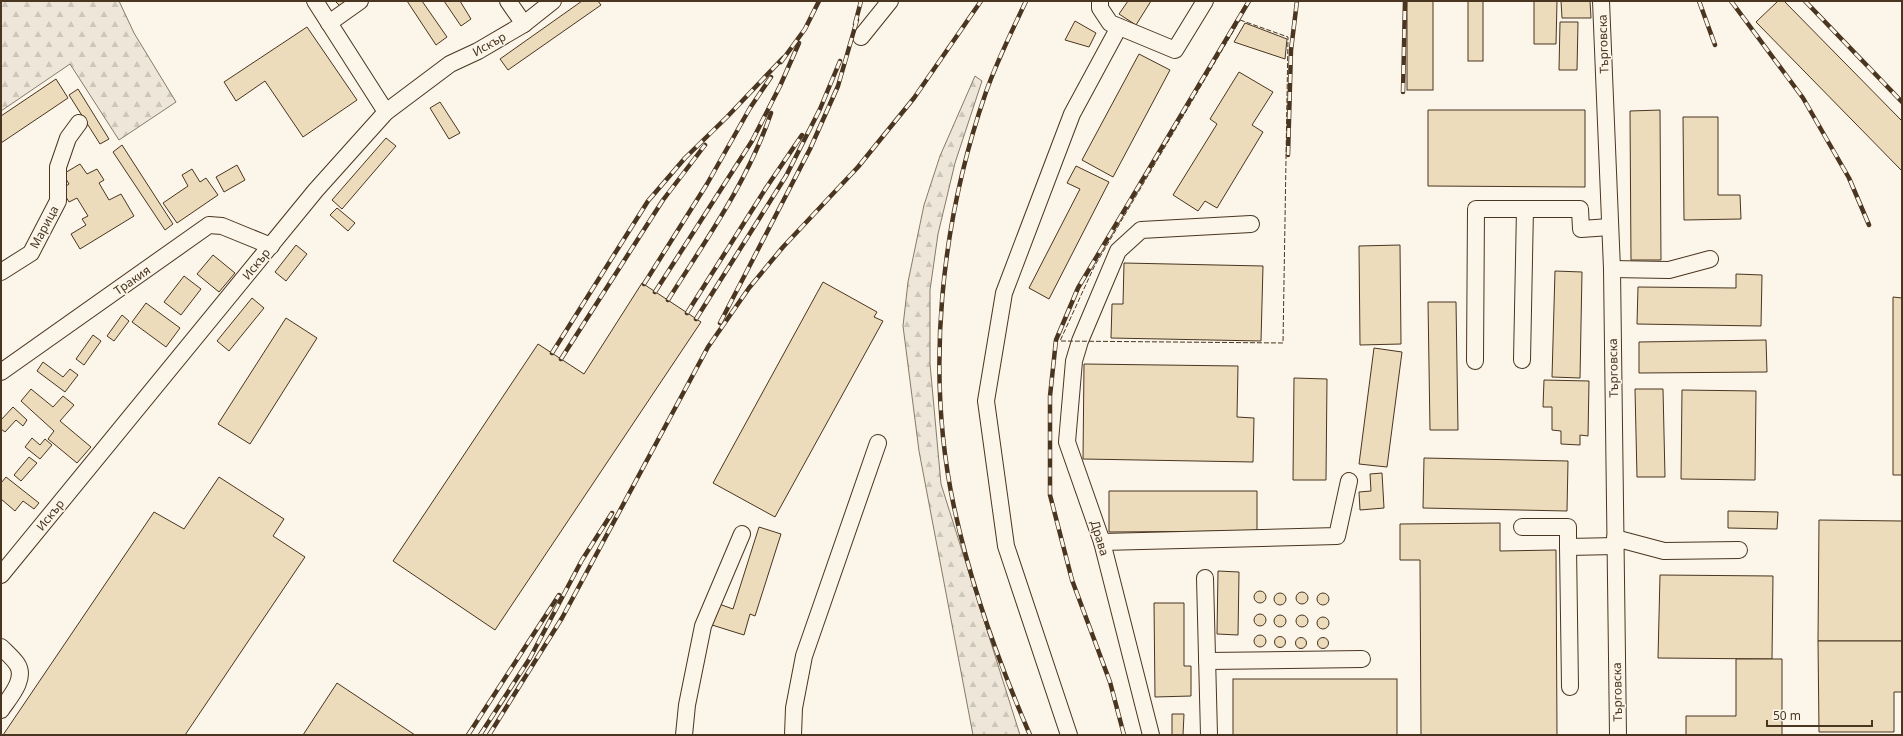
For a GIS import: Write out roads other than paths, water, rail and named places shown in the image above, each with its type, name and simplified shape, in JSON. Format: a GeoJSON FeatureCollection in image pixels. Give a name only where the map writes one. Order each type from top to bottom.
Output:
{"type":"FeatureCollection","features":[{"type":"Feature","properties":{"kind":"street"},"geometry":{"type":"LineString","coordinates":[[315,1],[386,112]]}},
{"type":"Feature","properties":{"kind":"street"},"geometry":{"type":"LineString","coordinates":[[329,23],[360,1]]}},
{"type":"Feature","properties":{"kind":"street"},"geometry":{"type":"LineString","coordinates":[[508,1],[524,24]]}},
{"type":"Feature","properties":{"kind":"street","name":"Искър"},"geometry":{"type":"LineString","coordinates":[[1,575],[316,190],[386,112],[450,64],[478,52],[524,24],[553,1]]}},
{"type":"Feature","properties":{"kind":"street"},"geometry":{"type":"LineString","coordinates":[[861,37],[890,1]]}},
{"type":"Feature","properties":{"kind":"street"},"geometry":{"type":"LineString","coordinates":[[1100,1],[1100,8],[1110,23],[1175,50],[1205,1]]}},
{"type":"Feature","properties":{"kind":"street","name":"Търговска"},"geometry":{"type":"LineString","coordinates":[[1601,1],[1612,269],[1618,735]]}},
{"type":"Feature","properties":{"kind":"street"},"geometry":{"type":"LineString","coordinates":[[1069,735],[1006,546],[986,401],[1004,293],[1072,114],[1119,27]]}},
{"type":"Feature","properties":{"kind":"street","name":"Марица"},"geometry":{"type":"LineString","coordinates":[[1,272],[31,253],[58,201],[58,167],[68,138],[79,123]]}},
{"type":"Feature","properties":{"kind":"street"},"geometry":{"type":"LineString","coordinates":[[1475,361],[1476,209],[1580,209],[1581,229],[1610,227]]}},
{"type":"Feature","properties":{"kind":"street"},"geometry":{"type":"LineString","coordinates":[[1522,360],[1525,209]]}},
{"type":"Feature","properties":{"kind":"street","name":"Драва"},"geometry":{"type":"LineString","coordinates":[[1151,735],[1102,542],[1067,442],[1074,361],[1080,342],[1118,251],[1141,230],[1251,224]]}},
{"type":"Feature","properties":{"kind":"street","name":"Тракия"},"geometry":{"type":"LineString","coordinates":[[1,372],[209,225],[222,226],[271,246]]}},
{"type":"Feature","properties":{"kind":"street"},"geometry":{"type":"LineString","coordinates":[[1612,269],[1669,270],[1710,260]]}},
{"type":"Feature","properties":{"kind":"street"},"geometry":{"type":"LineString","coordinates":[[793,735],[794,708],[804,656],[878,443]]}},
{"type":"Feature","properties":{"kind":"street"},"geometry":{"type":"LineString","coordinates":[[1102,542],[1337,536],[1349,481]]}},
{"type":"Feature","properties":{"kind":"street"},"geometry":{"type":"LineString","coordinates":[[1522,527],[1568,527],[1570,687]]}},
{"type":"Feature","properties":{"kind":"street"},"geometry":{"type":"LineString","coordinates":[[684,735],[702,626],[742,534]]}},
{"type":"Feature","properties":{"kind":"street"},"geometry":{"type":"LineString","coordinates":[[1568,547],[1616,542],[1664,551],[1739,550]]}},
{"type":"Feature","properties":{"kind":"street"},"geometry":{"type":"LineString","coordinates":[[1205,578],[1209,735]]}},
{"type":"Feature","properties":{"kind":"street"},"geometry":{"type":"LineString","coordinates":[[1,647],[17,664],[20,672],[18,683],[1,710]]}},
{"type":"Feature","properties":{"kind":"street"},"geometry":{"type":"LineString","coordinates":[[1207,661],[1362,659]]}},
{"type":"Feature","properties":{"kind":"railway"},"geometry":{"type":"LineString","coordinates":[[781,62],[805,29],[819,1]]}},
{"type":"Feature","properties":{"kind":"railway"},"geometry":{"type":"LineString","coordinates":[[855,24],[861,1]]}},
{"type":"Feature","properties":{"kind":"railway"},"geometry":{"type":"LineString","coordinates":[[489,735],[562,618],[708,347],[749,288],[783,247],[858,167],[914,98],[981,1]]}},
{"type":"Feature","properties":{"kind":"railway"},"geometry":{"type":"LineString","coordinates":[[1026,1],[990,80],[971,142],[958,193],[948,245],[942,297],[940,403],[945,455],[954,507],[969,566],[996,651],[1030,735]]}},
{"type":"Feature","properties":{"kind":"railway"},"geometry":{"type":"LineString","coordinates":[[1124,735],[1110,682],[1072,580],[1050,495],[1050,396],[1056,340],[1078,288],[1249,1]]}},
{"type":"Feature","properties":{"kind":"railway"},"geometry":{"type":"LineString","coordinates":[[1288,155],[1291,50],[1297,1]]}},
{"type":"Feature","properties":{"kind":"railway"},"geometry":{"type":"LineString","coordinates":[[1403,92],[1405,1]]}},
{"type":"Feature","properties":{"kind":"railway"},"geometry":{"type":"LineString","coordinates":[[1699,1],[1715,45]]}},
{"type":"Feature","properties":{"kind":"railway"},"geometry":{"type":"LineString","coordinates":[[1731,1],[1803,98],[1849,178],[1869,225]]}},
{"type":"Feature","properties":{"kind":"railway"},"geometry":{"type":"LineString","coordinates":[[1805,1],[1902,102]]}},
{"type":"Feature","properties":{"kind":"railway"},"geometry":{"type":"LineString","coordinates":[[720,323],[810,149],[838,86],[857,20]]}},
{"type":"Feature","properties":{"kind":"railway"},"geometry":{"type":"LineString","coordinates":[[655,292],[752,141],[780,86],[799,43]]}},
{"type":"Feature","properties":{"kind":"railway"},"geometry":{"type":"LineString","coordinates":[[552,353],[648,201],[685,158],[727,117],[783,58]]}},
{"type":"Feature","properties":{"kind":"railway"},"geometry":{"type":"LineString","coordinates":[[696,319],[786,176],[820,109],[840,61]]}},
{"type":"Feature","properties":{"kind":"railway"},"geometry":{"type":"LineString","coordinates":[[644,284],[707,184],[750,108],[771,77]]}},
{"type":"Feature","properties":{"kind":"railway"},"geometry":{"type":"LineString","coordinates":[[668,300],[725,210],[751,162],[771,113]]}},
{"type":"Feature","properties":{"kind":"railway"},"geometry":{"type":"LineString","coordinates":[[687,313],[766,188],[802,135]]}},
{"type":"Feature","properties":{"kind":"railway"},"geometry":{"type":"LineString","coordinates":[[561,359],[663,200],[705,145]]}},
{"type":"Feature","properties":{"kind":"railway"},"geometry":{"type":"LineString","coordinates":[[480,735],[530,658],[582,560],[612,513]]}},
{"type":"Feature","properties":{"kind":"railway"},"geometry":{"type":"LineString","coordinates":[[468,735],[559,595]]}}]}
